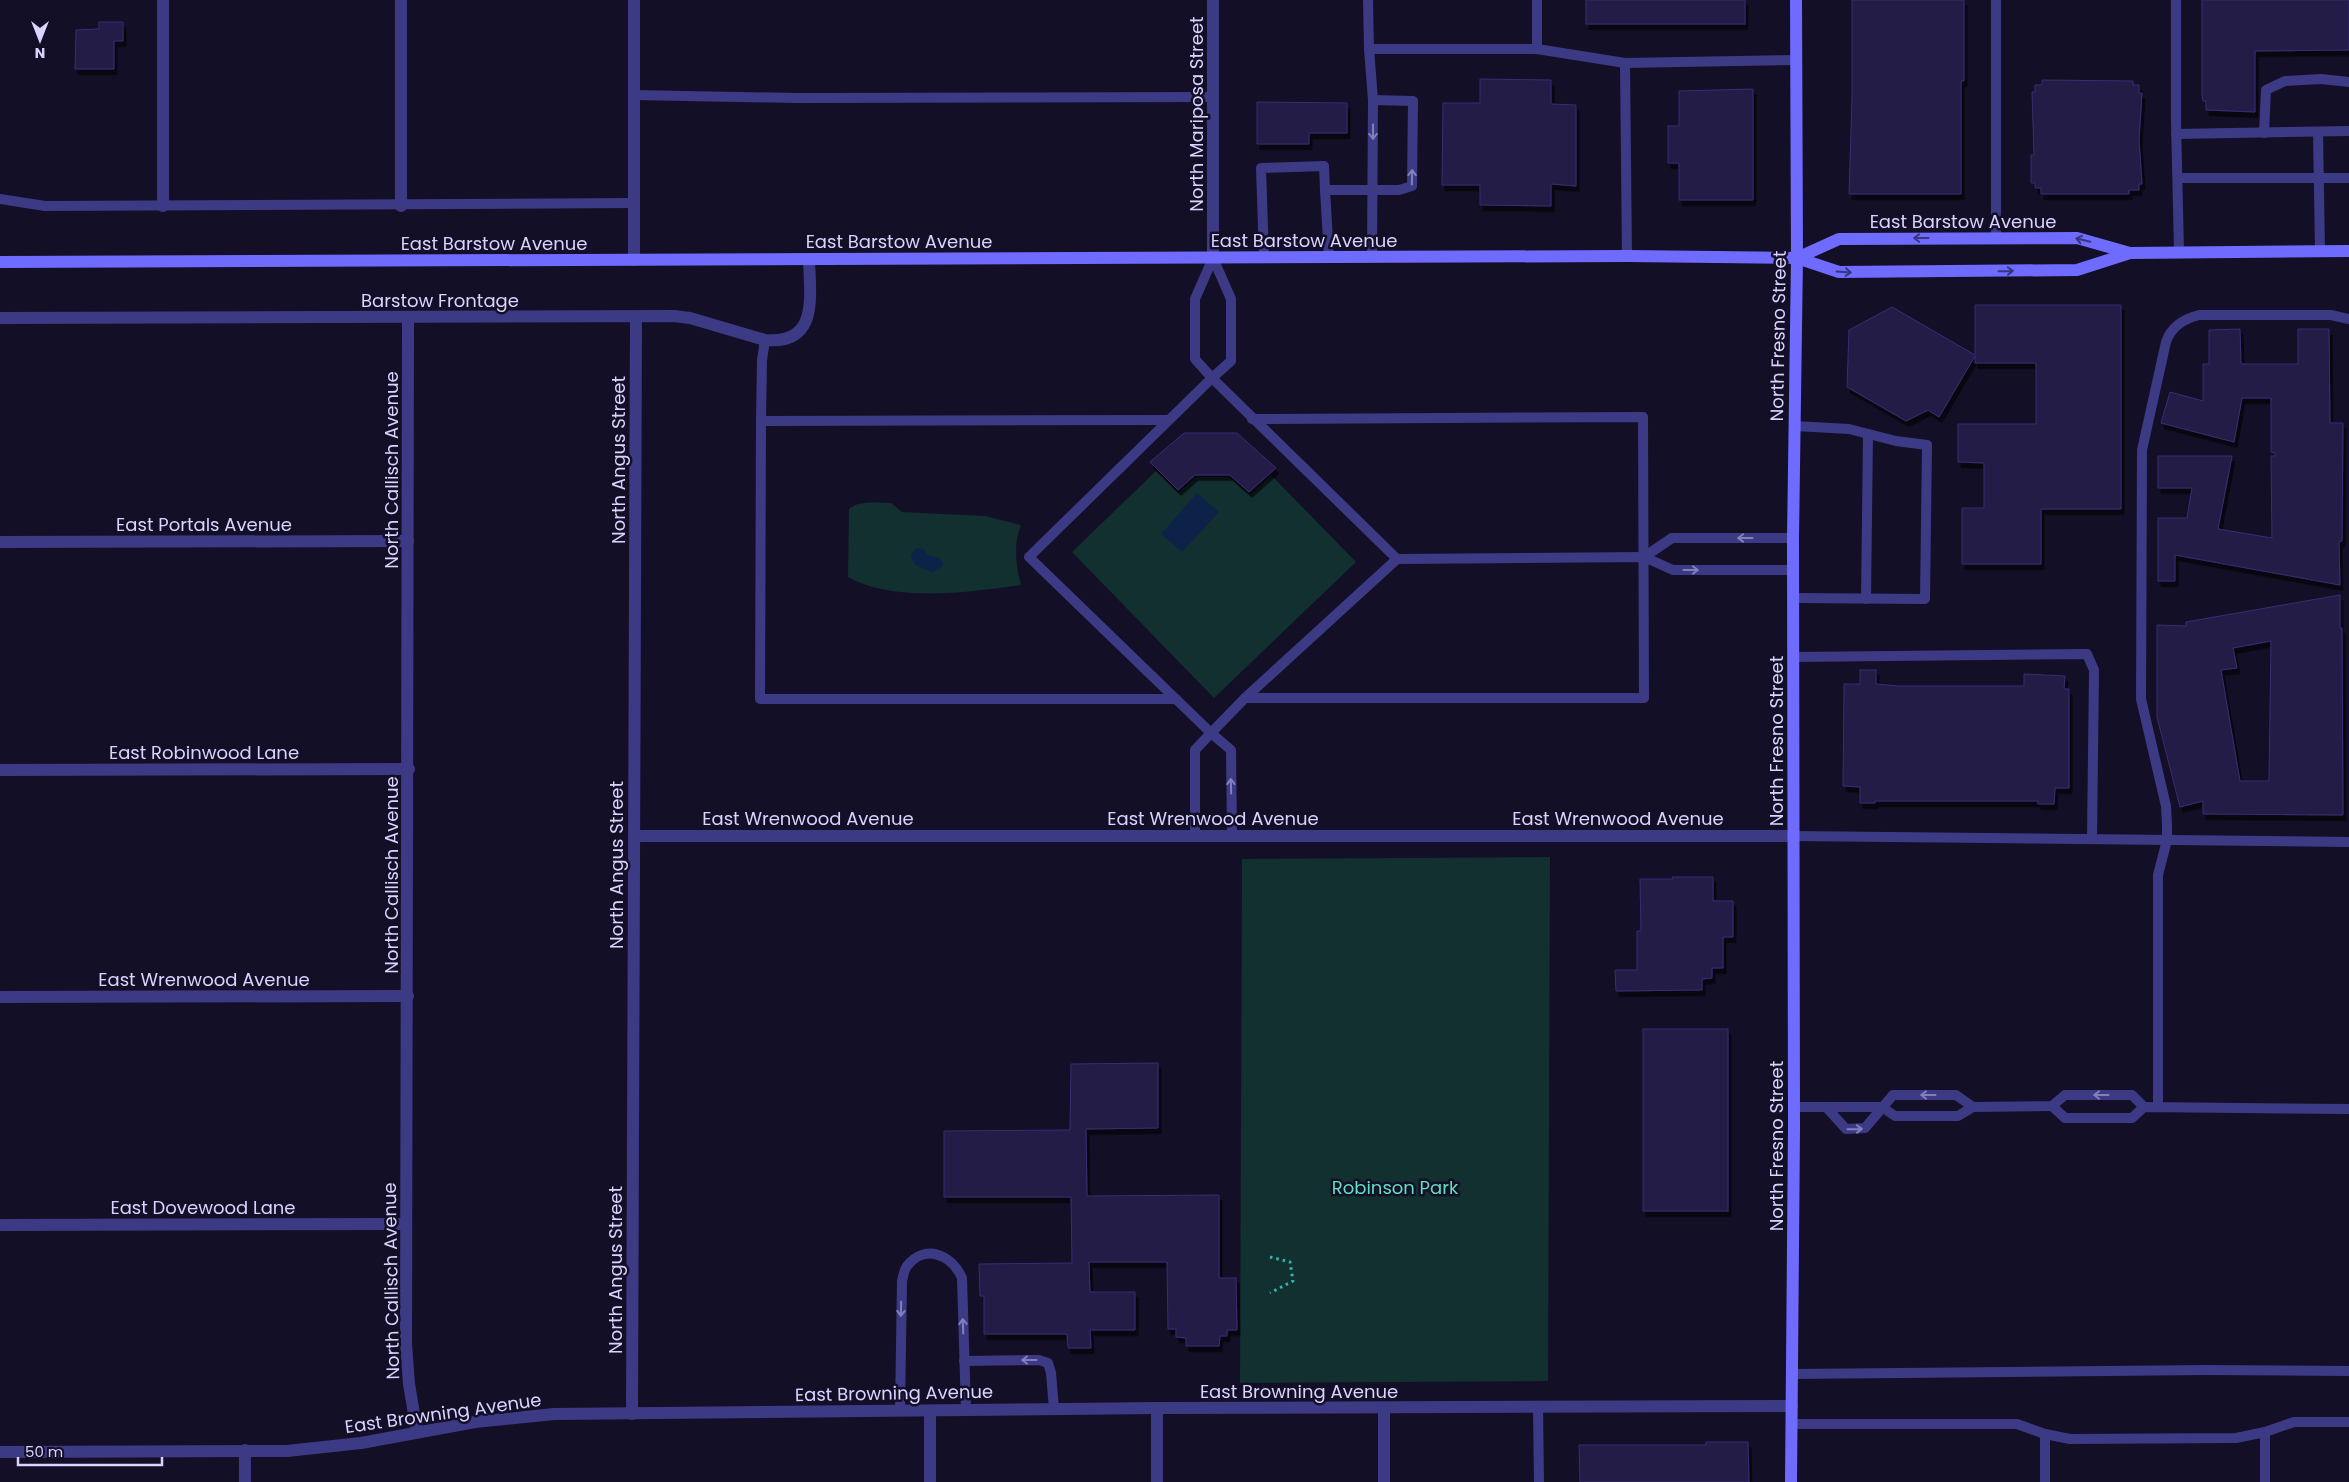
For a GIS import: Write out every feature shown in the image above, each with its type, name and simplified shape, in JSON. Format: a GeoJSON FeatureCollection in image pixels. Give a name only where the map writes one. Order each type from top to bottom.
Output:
{"type":"FeatureCollection","features":[{"type":"Feature","properties":{"kind":"main road","name":"North Fresno Street"},"geometry":{"type":"LineString","coordinates":[[1791,1482],[1794,1107],[1793,538],[1797,258],[1796,0]]}},
{"type":"Feature","properties":{"kind":"main road","name":"East Barstow Avenue"},"geometry":{"type":"LineString","coordinates":[[1797,258],[1839,239],[2078,238],[2130,253]]}},
{"type":"Feature","properties":{"kind":"main road","name":"East Barstow Avenue"},"geometry":{"type":"LineString","coordinates":[[0,262],[1627,256],[1797,258],[1839,272],[2077,270],[2130,253],[2179,251],[2349,251]]}},
{"type":"Feature","properties":{"kind":"street"},"geometry":{"type":"LineString","coordinates":[[163,0],[163,206]]}},
{"type":"Feature","properties":{"kind":"street"},"geometry":{"type":"LineString","coordinates":[[401,0],[401,206]]}},
{"type":"Feature","properties":{"kind":"street"},"geometry":{"type":"LineString","coordinates":[[634,0],[634,260]]}},
{"type":"Feature","properties":{"kind":"street","name":"North Mariposa Street"},"geometry":{"type":"LineString","coordinates":[[1213,0],[1213,258]]}},
{"type":"Feature","properties":{"kind":"street","name":"Barstow Frontage"},"geometry":{"type":"LineString","coordinates":[[0,318],[690,318],[766,340],[778,341],[792,339],[807,320],[810,304],[810,259]]}},
{"type":"Feature","properties":{"kind":"street","name":"North Angus Street"},"geometry":{"type":"LineString","coordinates":[[632,1414],[636,317]]}},
{"type":"Feature","properties":{"kind":"street","name":"North Callisch Avenue"},"geometry":{"type":"LineString","coordinates":[[408,318],[409,769],[406,1344],[409,1384],[417,1432]]}},
{"type":"Feature","properties":{"kind":"street","name":"East Portals Avenue"},"geometry":{"type":"LineString","coordinates":[[0,542],[408,542]]}},
{"type":"Feature","properties":{"kind":"street","name":"East Robinwood Lane"},"geometry":{"type":"LineString","coordinates":[[0,770],[409,769]]}},
{"type":"Feature","properties":{"kind":"street","name":"East Wrenwood Avenue"},"geometry":{"type":"LineString","coordinates":[[634,836],[1793,836]]}},
{"type":"Feature","properties":{"kind":"street","name":"East Wrenwood Avenue"},"geometry":{"type":"LineString","coordinates":[[0,997],[408,996]]}},
{"type":"Feature","properties":{"kind":"street","name":"East Dovewood Lane"},"geometry":{"type":"LineString","coordinates":[[0,1225],[406,1224]]}},
{"type":"Feature","properties":{"kind":"street","name":"East Browning Avenue"},"geometry":{"type":"LineString","coordinates":[[0,1452],[287,1451],[324,1448],[417,1432],[554,1414],[1157,1408],[1792,1406]]}},
{"type":"Feature","properties":{"kind":"street"},"geometry":{"type":"LineString","coordinates":[[1157,1408],[1157,1482]]}},
{"type":"Feature","properties":{"kind":"street"},"geometry":{"type":"LineString","coordinates":[[1384,1408],[1384,1482]]}},
{"type":"Feature","properties":{"kind":"street"},"geometry":{"type":"LineString","coordinates":[[930,1411],[930,1482]]}},
{"type":"Feature","properties":{"kind":"street"},"geometry":{"type":"LineString","coordinates":[[245,1450],[245,1482]]}},
{"type":"Feature","properties":{"kind":"lane"},"geometry":{"type":"LineString","coordinates":[[1368,0],[1373,100],[1372,257]]}},
{"type":"Feature","properties":{"kind":"lane"},"geometry":{"type":"LineString","coordinates":[[1537,0],[1537,49]]}},
{"type":"Feature","properties":{"kind":"lane"},"geometry":{"type":"LineString","coordinates":[[1996,0],[1996,237]]}},
{"type":"Feature","properties":{"kind":"lane"},"geometry":{"type":"LineString","coordinates":[[2176,0],[2176,134],[2179,251]]}},
{"type":"Feature","properties":{"kind":"lane"},"geometry":{"type":"LineString","coordinates":[[1369,49],[1537,49],[1625,63],[1796,60]]}},
{"type":"Feature","properties":{"kind":"lane"},"geometry":{"type":"LineString","coordinates":[[1625,63],[1627,256]]}},
{"type":"Feature","properties":{"kind":"lane"},"geometry":{"type":"LineString","coordinates":[[2264,132],[2266,90],[2285,81],[2321,79],[2349,82]]}},
{"type":"Feature","properties":{"kind":"lane"},"geometry":{"type":"LineString","coordinates":[[633,95],[798,98],[1212,97]]}},
{"type":"Feature","properties":{"kind":"lane"},"geometry":{"type":"LineString","coordinates":[[1325,190],[1399,190],[1412,186],[1412,101],[1373,100]]}},
{"type":"Feature","properties":{"kind":"lane"},"geometry":{"type":"LineString","coordinates":[[2176,134],[2349,131]]}},
{"type":"Feature","properties":{"kind":"lane"},"geometry":{"type":"LineString","coordinates":[[2318,132],[2320,251]]}},
{"type":"Feature","properties":{"kind":"lane"},"geometry":{"type":"LineString","coordinates":[[1264,257],[1261,168],[1324,166],[1328,257]]}},
{"type":"Feature","properties":{"kind":"lane"},"geometry":{"type":"LineString","coordinates":[[2178,178],[2349,178]]}},
{"type":"Feature","properties":{"kind":"lane"},"geometry":{"type":"LineString","coordinates":[[0,199],[45,206],[401,206],[635,203]]}},
{"type":"Feature","properties":{"kind":"lane"},"geometry":{"type":"LineString","coordinates":[[1213,258],[1195,299],[1195,359],[1252,419],[1397,559]]}},
{"type":"Feature","properties":{"kind":"lane"},"geometry":{"type":"LineString","coordinates":[[1213,258],[1231,299],[1232,361],[1167,420],[1029,557],[1211,733],[1231,750],[1232,835]]}},
{"type":"Feature","properties":{"kind":"lane"},"geometry":{"type":"LineString","coordinates":[[2158,1107],[2158,875],[2167,840],[2166,806],[2141,699],[2142,450],[2169,334],[2188,318],[2199,315],[2331,315],[2349,319]]}},
{"type":"Feature","properties":{"kind":"lane"},"geometry":{"type":"LineString","coordinates":[[766,340],[762,360],[760,699],[1176,699]]}},
{"type":"Feature","properties":{"kind":"lane"},"geometry":{"type":"LineString","coordinates":[[1245,698],[1644,698],[1644,417],[1252,419]]}},
{"type":"Feature","properties":{"kind":"lane"},"geometry":{"type":"LineString","coordinates":[[761,421],[1167,420]]}},
{"type":"Feature","properties":{"kind":"lane"},"geometry":{"type":"LineString","coordinates":[[1794,426],[1849,429],[1896,442],[1927,445],[1925,600],[1794,598]]}},
{"type":"Feature","properties":{"kind":"lane"},"geometry":{"type":"LineString","coordinates":[[1866,599],[1868,434]]}},
{"type":"Feature","properties":{"kind":"lane"},"geometry":{"type":"LineString","coordinates":[[1644,557],[1672,538],[1793,538]]}},
{"type":"Feature","properties":{"kind":"lane"},"geometry":{"type":"LineString","coordinates":[[1195,836],[1195,750],[1245,698],[1397,559],[1644,557],[1673,570],[1793,570]]}},
{"type":"Feature","properties":{"kind":"lane"},"geometry":{"type":"LineString","coordinates":[[1794,657],[2088,654],[2094,670],[2092,838]]}},
{"type":"Feature","properties":{"kind":"lane"},"geometry":{"type":"LineString","coordinates":[[1793,836],[2349,842]]}},
{"type":"Feature","properties":{"kind":"lane"},"geometry":{"type":"LineString","coordinates":[[1826,1107],[1846,1129],[1865,1128],[1893,1095],[1956,1095],[1973,1107]]}},
{"type":"Feature","properties":{"kind":"lane"},"geometry":{"type":"LineString","coordinates":[[1794,1107],[1882,1107],[1895,1116],[1958,1116],[1973,1107],[2052,1106],[2065,1095],[2132,1095],[2144,1107]]}},
{"type":"Feature","properties":{"kind":"lane"},"geometry":{"type":"LineString","coordinates":[[2052,1106],[2066,1118],[2132,1118],[2144,1107],[2349,1109]]}},
{"type":"Feature","properties":{"kind":"lane"},"geometry":{"type":"LineString","coordinates":[[900,1410],[902,1281],[906,1267],[917,1257],[930,1253],[946,1258],[957,1267],[962,1278],[966,1410]]}},
{"type":"Feature","properties":{"kind":"lane"},"geometry":{"type":"LineString","coordinates":[[964,1361],[1039,1360],[1048,1364],[1052,1373],[1054,1409]]}},
{"type":"Feature","properties":{"kind":"lane"},"geometry":{"type":"LineString","coordinates":[[1792,1374],[2349,1370]]}},
{"type":"Feature","properties":{"kind":"lane"},"geometry":{"type":"LineString","coordinates":[[1538,1406],[1539,1482]]}},
{"type":"Feature","properties":{"kind":"lane"},"geometry":{"type":"LineString","coordinates":[[1792,1424],[2017,1424],[2045,1434],[2070,1439],[2236,1438],[2265,1432],[2294,1422],[2349,1422]]}},
{"type":"Feature","properties":{"kind":"lane"},"geometry":{"type":"LineString","coordinates":[[2265,1432],[2265,1482]]}},
{"type":"Feature","properties":{"kind":"lane"},"geometry":{"type":"LineString","coordinates":[[2045,1434],[2045,1482]]}},
{"type":"Feature","properties":{"kind":"path"},"geometry":{"type":"LineString","coordinates":[[1270,1257],[1290,1262],[1294,1276],[1293,1281],[1270,1293]]}},
{"type":"Feature","properties":{"kind":"green space"},"geometry":{"type":"Polygon","coordinates":[[[1156,471],[1178,493],[1196,477],[1229,477],[1250,495],[1271,475],[1356,562],[1214,698],[1072,552],[1156,471]]]}},
{"type":"Feature","properties":{"kind":"green space"},"geometry":{"type":"Polygon","coordinates":[[[863,503],[891,503],[902,512],[985,516],[1021,525],[1018,532],[1016,555],[1021,585],[956,592],[910,593],[867,585],[848,577],[849,509],[863,503]]]}},
{"type":"Feature","properties":{"kind":"green space","name":"Robinson Park"},"geometry":{"type":"Polygon","coordinates":[[[1550,857],[1548,1381],[1240,1383],[1242,859],[1550,857]]]}},
{"type":"Feature","properties":{"kind":"water"},"geometry":{"type":"Polygon","coordinates":[[[1197,493],[1219,512],[1182,552],[1161,534],[1197,493]]]}},
{"type":"Feature","properties":{"kind":"water"},"geometry":{"type":"Polygon","coordinates":[[[916,548],[924,549],[927,555],[937,557],[943,562],[943,566],[932,572],[919,567],[914,563],[911,556],[916,548]]]}},
{"type":"Feature","properties":{"kind":"building"},"geometry":{"type":"Polygon","coordinates":[[[1586,0],[1745,0],[1745,24],[1586,24],[1586,0]]]}},
{"type":"Feature","properties":{"kind":"building"},"geometry":{"type":"Polygon","coordinates":[[[1852,0],[1964,0],[1964,81],[1961,81],[1961,194],[1849,194],[1852,0]]]}},
{"type":"Feature","properties":{"kind":"building"},"geometry":{"type":"Polygon","coordinates":[[[2202,0],[2349,0],[2349,50],[2255,51],[2255,112],[2206,110],[2206,101],[2203,101],[2202,96],[2202,0]]]}},
{"type":"Feature","properties":{"kind":"building"},"geometry":{"type":"Polygon","coordinates":[[[99,22],[123,22],[123,41],[114,41],[114,69],[75,69],[76,30],[99,29],[99,22]]]}},
{"type":"Feature","properties":{"kind":"building"},"geometry":{"type":"Polygon","coordinates":[[[1480,79],[1551,80],[1551,104],[1576,105],[1576,186],[1551,184],[1551,206],[1480,205],[1480,185],[1442,185],[1443,103],[1480,103],[1480,79]]]}},
{"type":"Feature","properties":{"kind":"building"},"geometry":{"type":"Polygon","coordinates":[[[2042,80],[2133,81],[2133,85],[2139,85],[2139,93],[2142,93],[2139,140],[2142,184],[2139,184],[2139,190],[2129,190],[2129,194],[2041,194],[2041,188],[2035,188],[2035,183],[2031,183],[2031,155],[2034,155],[2032,92],[2035,92],[2035,85],[2042,85],[2042,80]]]}},
{"type":"Feature","properties":{"kind":"building"},"geometry":{"type":"Polygon","coordinates":[[[1753,89],[1753,200],[1679,200],[1679,163],[1668,163],[1668,126],[1679,126],[1679,91],[1753,89]]]}},
{"type":"Feature","properties":{"kind":"building"},"geometry":{"type":"Polygon","coordinates":[[[1257,102],[1347,103],[1347,133],[1309,133],[1309,144],[1257,144],[1257,102]]]}},
{"type":"Feature","properties":{"kind":"building"},"geometry":{"type":"Polygon","coordinates":[[[1975,305],[2121,305],[2121,509],[2041,509],[2041,564],[1962,564],[1962,508],[1984,508],[1984,463],[1958,462],[1958,424],[2036,424],[2036,363],[1975,363],[1975,356],[1939,417],[1928,410],[1906,421],[1847,387],[1849,330],[1892,307],[1975,355],[1975,305]]]}},
{"type":"Feature","properties":{"kind":"building"},"geometry":{"type":"Polygon","coordinates":[[[2240,329],[2241,364],[2298,364],[2298,329],[2329,329],[2330,423],[2343,423],[2342,541],[2339,542],[2340,585],[2175,555],[2175,581],[2158,581],[2158,518],[2187,518],[2192,488],[2158,488],[2158,456],[2232,456],[2218,529],[2272,538],[2271,456],[2275,456],[2275,453],[2271,452],[2271,398],[2242,398],[2234,442],[2161,423],[2170,392],[2203,401],[2203,364],[2209,364],[2209,330],[2240,329]]]}},
{"type":"Feature","properties":{"kind":"building"},"geometry":{"type":"Polygon","coordinates":[[[1184,433],[1237,433],[1276,468],[1249,492],[1230,475],[1195,475],[1178,490],[1150,462],[1184,433]]]}},
{"type":"Feature","properties":{"kind":"building"},"geometry":{"type":"Polygon","coordinates":[[[2340,595],[2340,628],[2342,628],[2343,815],[2203,814],[2203,801],[2180,807],[2157,717],[2157,625],[2186,626],[2186,622],[2340,595]],[[2271,641],[2233,648],[2237,668],[2221,670],[2240,781],[2269,781],[2271,641]]]}},
{"type":"Feature","properties":{"kind":"building"},"geometry":{"type":"Polygon","coordinates":[[[1860,670],[1876,670],[1876,684],[1898,686],[2024,686],[2024,674],[2065,676],[2064,689],[2069,689],[2069,788],[2055,788],[2054,804],[2038,804],[2038,801],[1875,801],[1875,803],[1860,803],[1860,787],[1843,786],[1844,684],[1860,684],[1860,670]]]}},
{"type":"Feature","properties":{"kind":"building"},"geometry":{"type":"Polygon","coordinates":[[[1672,877],[1713,877],[1713,901],[1733,901],[1733,937],[1723,937],[1723,968],[1712,968],[1712,978],[1702,979],[1702,990],[1616,991],[1615,970],[1637,970],[1637,931],[1641,931],[1640,879],[1673,879],[1672,877]]]}},
{"type":"Feature","properties":{"kind":"building"},"geometry":{"type":"Polygon","coordinates":[[[1643,1029],[1728,1029],[1728,1211],[1643,1211],[1643,1029]]]}},
{"type":"Feature","properties":{"kind":"building"},"geometry":{"type":"Polygon","coordinates":[[[1158,1063],[1158,1128],[1086,1129],[1087,1196],[1219,1195],[1219,1278],[1236,1278],[1237,1330],[1227,1330],[1227,1336],[1220,1336],[1219,1346],[1186,1346],[1186,1338],[1176,1337],[1176,1329],[1168,1329],[1167,1262],[1089,1262],[1090,1292],[1135,1292],[1135,1330],[1090,1330],[1091,1348],[1068,1348],[1067,1334],[984,1334],[984,1296],[980,1296],[979,1264],[1072,1263],[1071,1197],[944,1197],[944,1131],[1070,1130],[1071,1064],[1158,1063]]]}},
{"type":"Feature","properties":{"kind":"building"},"geometry":{"type":"Polygon","coordinates":[[[1706,1442],[1748,1442],[1749,1482],[1580,1482],[1579,1445],[1706,1445],[1706,1442]]]}}]}
